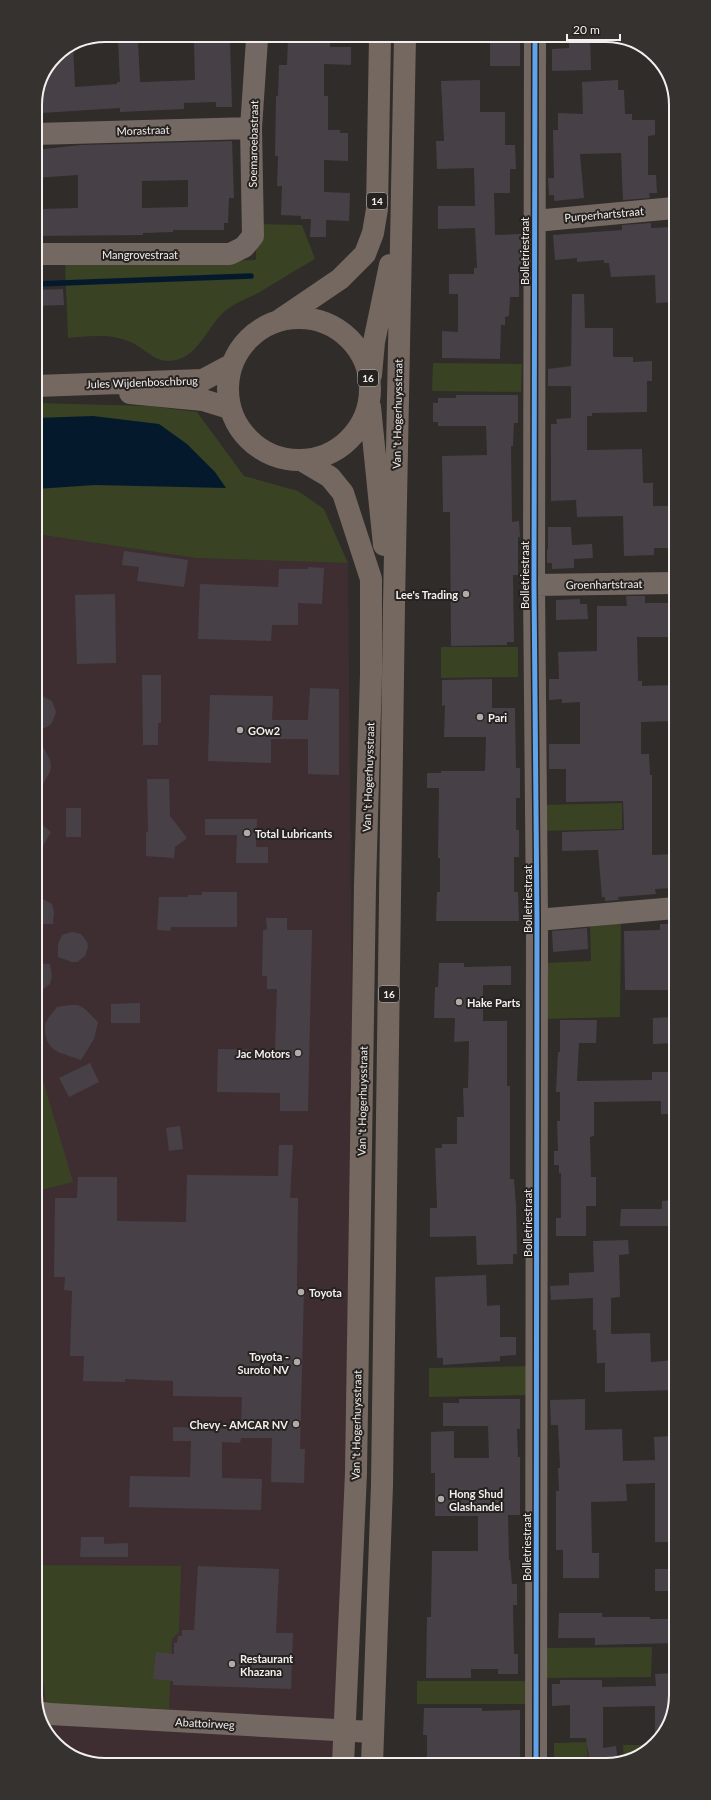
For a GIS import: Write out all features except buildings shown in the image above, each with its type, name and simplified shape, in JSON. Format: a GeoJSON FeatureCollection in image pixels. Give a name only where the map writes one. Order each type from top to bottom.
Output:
{"type":"FeatureCollection","features":[{"type":"Feature","properties":{"kind":"main road","name":"14"},"geometry":{"type":"LineString","coordinates":[[280,320],[340,279],[365,254],[373,233],[377,209],[380,42]]}},
{"type":"Feature","properties":{"kind":"main road","name":"Van 't Hogerhuysstraat"},"geometry":{"type":"LineString","coordinates":[[372,1758],[382,1485],[394,604],[405,42]]}},
{"type":"Feature","properties":{"kind":"main road","name":"Van 't Hogerhuysstraat"},"geometry":{"type":"LineString","coordinates":[[394,604],[382,533],[370,398],[374,342],[401,224]]}},
{"type":"Feature","properties":{"kind":"main road","name":"16"},"geometry":{"type":"LineString","coordinates":[[303,462],[270,455],[252,444],[238,428],[229,408],[227,386],[231,365],[239,350],[250,337],[264,327],[280,320],[302,318],[323,322],[342,332],[357,348],[367,367],[370,398]]}},
{"type":"Feature","properties":{"kind":"main road","name":"Jules Wijdenboschbrug"},"geometry":{"type":"LineString","coordinates":[[42,386],[203,380],[231,365]]}},
{"type":"Feature","properties":{"kind":"main road","name":"Jules Wijdenboschbrug"},"geometry":{"type":"LineString","coordinates":[[42,386],[203,400],[229,408]]}},
{"type":"Feature","properties":{"kind":"main road"},"geometry":{"type":"LineString","coordinates":[[303,462],[330,453],[345,443],[357,429],[370,398]]}},
{"type":"Feature","properties":{"kind":"main road","name":"Van 't Hogerhuysstraat"},"geometry":{"type":"LineString","coordinates":[[303,462],[330,477],[343,493],[371,579],[371,674],[365,885],[356,1465],[343,1758]]}},
{"type":"Feature","properties":{"kind":"street","name":"Soemaroebastraat"},"geometry":{"type":"LineString","coordinates":[[244,247],[253,236],[251,128],[257,42]]}},
{"type":"Feature","properties":{"kind":"street","name":"Bolletriestraat"},"geometry":{"type":"LineString","coordinates":[[535,42],[534,585],[537,920],[536,1758]]}},
{"type":"Feature","properties":{"kind":"street","name":"Morastraat"},"geometry":{"type":"LineString","coordinates":[[42,134],[251,128]]}},
{"type":"Feature","properties":{"kind":"street","name":"Purperhartstraat"},"geometry":{"type":"LineString","coordinates":[[534,221],[669,208]]}},
{"type":"Feature","properties":{"kind":"street","name":"Mangrovestraat"},"geometry":{"type":"LineString","coordinates":[[42,254],[230,254],[244,247]]}},
{"type":"Feature","properties":{"kind":"street","name":"Groenhartstraat"},"geometry":{"type":"LineString","coordinates":[[534,585],[669,583]]}},
{"type":"Feature","properties":{"kind":"street"},"geometry":{"type":"LineString","coordinates":[[537,920],[669,909]]}},
{"type":"Feature","properties":{"kind":"street","name":"Abattoirweg"},"geometry":{"type":"LineString","coordinates":[[44,1713],[372,1732]]}},
{"type":"Feature","properties":{"kind":"shaded area"},"geometry":{"type":"Polygon","coordinates":[[[42,535],[196,558],[348,563],[354,1246],[342,1758],[101,1758],[92,1757],[77,1752],[58,1737],[48,1723],[43,1708],[42,1695],[42,535]]]}},
{"type":"Feature","properties":{"kind":"green space"},"geometry":{"type":"Polygon","coordinates":[[[256,224],[302,225],[315,259],[225,311],[218,318],[201,342],[187,355],[178,360],[168,361],[154,357],[133,343],[109,336],[68,338],[65,264],[256,260],[256,224]]]}},
{"type":"Feature","properties":{"kind":"green space"},"geometry":{"type":"Polygon","coordinates":[[[433,363],[522,364],[521,392],[432,391],[433,363]]]}},
{"type":"Feature","properties":{"kind":"green space"},"geometry":{"type":"Polygon","coordinates":[[[42,403],[149,406],[197,412],[244,476],[298,491],[324,509],[348,563],[196,558],[42,535],[42,403]]]}},
{"type":"Feature","properties":{"kind":"green space"},"geometry":{"type":"Polygon","coordinates":[[[441,647],[518,647],[518,677],[441,678],[441,647]]]}},
{"type":"Feature","properties":{"kind":"green space"},"geometry":{"type":"Polygon","coordinates":[[[622,803],[622,829],[541,831],[541,805],[622,803]]]}},
{"type":"Feature","properties":{"kind":"green space"},"geometry":{"type":"Polygon","coordinates":[[[621,922],[620,1017],[545,1019],[545,963],[591,961],[590,923],[621,922]]]}},
{"type":"Feature","properties":{"kind":"green space"},"geometry":{"type":"Polygon","coordinates":[[[42,1077],[73,1182],[42,1190],[42,1077]]]}},
{"type":"Feature","properties":{"kind":"green space"},"geometry":{"type":"Polygon","coordinates":[[[529,1366],[530,1395],[429,1397],[429,1368],[529,1366]]]}},
{"type":"Feature","properties":{"kind":"green space"},"geometry":{"type":"Polygon","coordinates":[[[42,1565],[181,1566],[179,1632],[172,1639],[169,1709],[46,1704],[42,1670],[42,1565]]]}},
{"type":"Feature","properties":{"kind":"green space"},"geometry":{"type":"Polygon","coordinates":[[[652,1647],[651,1677],[546,1678],[546,1648],[652,1647]]]}},
{"type":"Feature","properties":{"kind":"green space"},"geometry":{"type":"Polygon","coordinates":[[[417,1681],[531,1681],[531,1704],[417,1704],[417,1681]]]}},
{"type":"Feature","properties":{"kind":"green space"},"geometry":{"type":"Polygon","coordinates":[[[587,1742],[588,1758],[554,1758],[554,1743],[587,1742]]]}},
{"type":"Feature","properties":{"kind":"green space"},"geometry":{"type":"Polygon","coordinates":[[[623,1745],[644,1745],[634,1752],[624,1755],[623,1745]]]}},
{"type":"Feature","properties":{"kind":"water"},"geometry":{"type":"Polygon","coordinates":[[[93,416],[159,424],[187,444],[215,472],[226,488],[95,485],[42,489],[42,418],[93,416]]]}},
{"type":"Feature","properties":{"kind":"waterway"},"geometry":{"type":"LineString","coordinates":[[42,284],[251,276]]}},
{"type":"Feature","properties":{"kind":"cycle path"},"geometry":{"type":"LineString","coordinates":[[535,42],[534,585],[537,920],[536,1758]]}},
{"type":"Feature","properties":{"kind":"place","name":"Lee's Trading"},"geometry":{"type":"Point","coordinates":[466,594]}},
{"type":"Feature","properties":{"kind":"place","name":"Pari"},"geometry":{"type":"Point","coordinates":[480,717]}},
{"type":"Feature","properties":{"kind":"place","name":"GOw2"},"geometry":{"type":"Point","coordinates":[240,730]}},
{"type":"Feature","properties":{"kind":"place","name":"Total Lubricants"},"geometry":{"type":"Point","coordinates":[247,833]}},
{"type":"Feature","properties":{"kind":"place","name":"Hake Parts"},"geometry":{"type":"Point","coordinates":[459,1002]}},
{"type":"Feature","properties":{"kind":"place","name":"Jac Motors"},"geometry":{"type":"Point","coordinates":[298,1053]}},
{"type":"Feature","properties":{"kind":"place","name":"Toyota"},"geometry":{"type":"Point","coordinates":[301,1292]}},
{"type":"Feature","properties":{"kind":"place","name":"Toyota - Suroto NV"},"geometry":{"type":"Point","coordinates":[297,1362]}},
{"type":"Feature","properties":{"kind":"place","name":"Chevy - AMCAR NV"},"geometry":{"type":"Point","coordinates":[296,1424]}},
{"type":"Feature","properties":{"kind":"place","name":"Hong Shud Glashandel"},"geometry":{"type":"Point","coordinates":[441,1499]}},
{"type":"Feature","properties":{"kind":"place","name":"Restaurant Khazana"},"geometry":{"type":"Point","coordinates":[232,1664]}}]}
